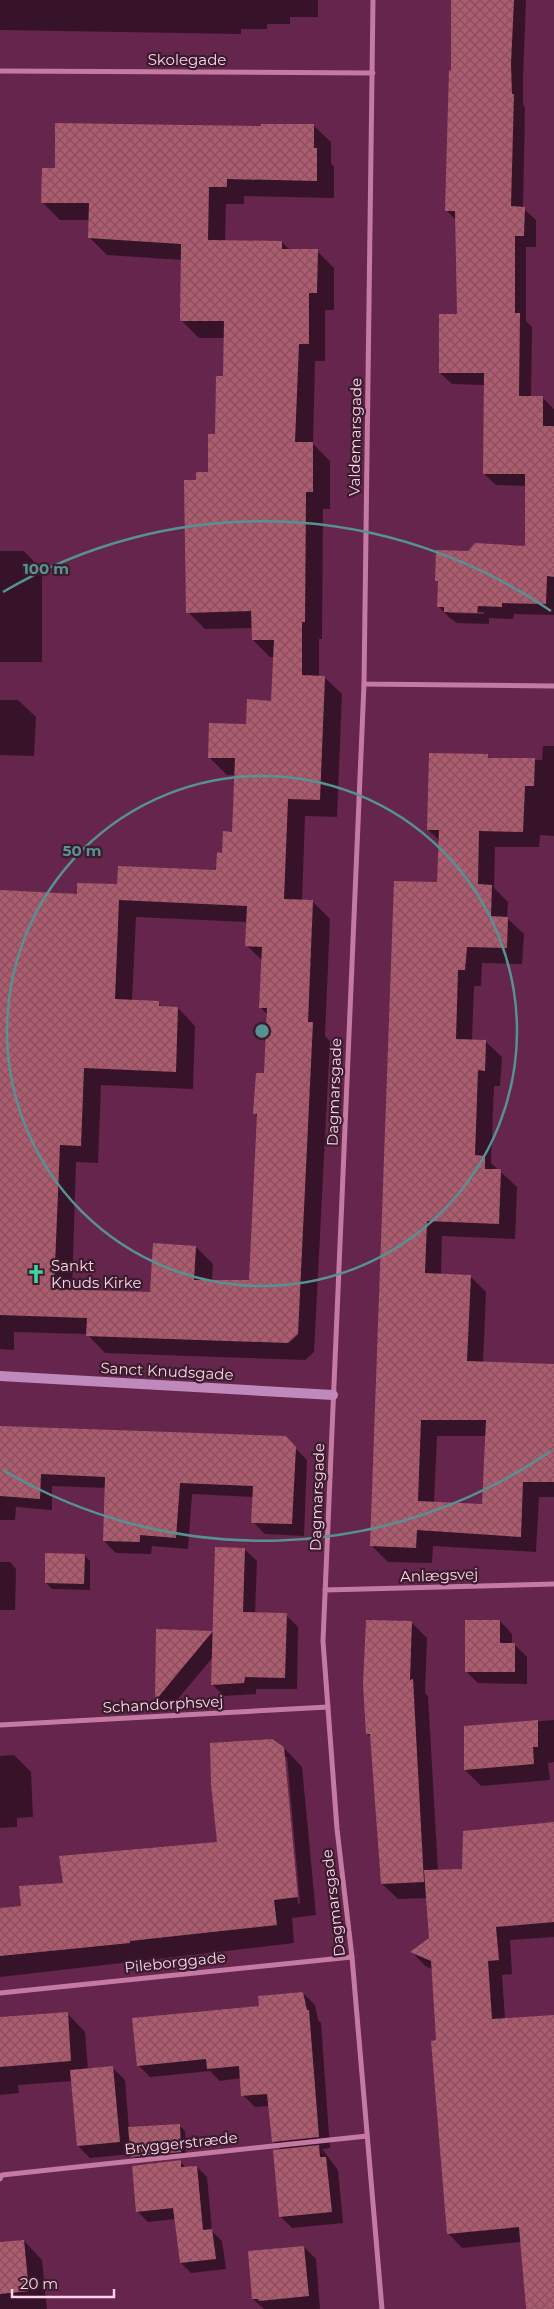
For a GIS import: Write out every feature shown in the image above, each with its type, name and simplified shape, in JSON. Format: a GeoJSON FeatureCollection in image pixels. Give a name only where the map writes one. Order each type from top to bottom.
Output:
{"type":"FeatureCollection","features":[{"type":"Feature","properties":{"kind":"street","name":"Valdemarsgade"},"geometry":{"type":"LineString","coordinates":[[364,684],[374,0]]}},
{"type":"Feature","properties":{"kind":"street","name":"Skolegade"},"geometry":{"type":"LineString","coordinates":[[0,71],[373,73]]}},
{"type":"Feature","properties":{"kind":"street"},"geometry":{"type":"LineString","coordinates":[[364,684],[554,686]]}},
{"type":"Feature","properties":{"kind":"street","name":"Dagmarsgade"},"geometry":{"type":"LineString","coordinates":[[364,684],[323,1641],[337,1828],[352,1957],[382,2309]]}},
{"type":"Feature","properties":{"kind":"street","name":"Sanct Knudsgade"},"geometry":{"type":"LineString","coordinates":[[0,1376],[333,1395]]}},
{"type":"Feature","properties":{"kind":"street","name":"Anlægsvej"},"geometry":{"type":"LineString","coordinates":[[325,1590],[554,1584]]}},
{"type":"Feature","properties":{"kind":"street","name":"Schandorphsvej"},"geometry":{"type":"LineString","coordinates":[[0,1726],[328,1706]]}},
{"type":"Feature","properties":{"kind":"street","name":"Pileborggade"},"geometry":{"type":"LineString","coordinates":[[0,1993],[352,1957]]}},
{"type":"Feature","properties":{"kind":"street","name":"Bryggerstræde"},"geometry":{"type":"LineString","coordinates":[[0,2179],[2,2175],[367,2136]]}},
{"type":"Feature","properties":{"kind":"building"},"geometry":{"type":"Polygon","coordinates":[[[451,0],[514,0],[511,64],[512,94],[514,94],[511,206],[525,207],[524,236],[515,236],[515,313],[520,313],[519,396],[543,396],[543,426],[554,426],[554,577],[547,576],[546,604],[502,603],[502,607],[478,606],[477,613],[444,612],[444,607],[437,607],[438,581],[435,581],[436,550],[468,551],[475,543],[525,546],[525,474],[483,474],[484,373],[439,373],[439,314],[457,314],[455,211],[445,211],[449,70],[451,71],[451,0]]]}},
{"type":"Feature","properties":{"kind":"building"},"geometry":{"type":"Polygon","coordinates":[[[55,123],[261,126],[261,124],[314,124],[314,148],[317,148],[317,181],[227,179],[227,187],[209,187],[208,240],[282,241],[282,249],[318,249],[317,293],[309,293],[309,344],[299,344],[295,442],[313,442],[313,492],[306,492],[305,622],[302,622],[302,675],[325,676],[320,800],[288,799],[284,899],[313,900],[308,1022],[313,1022],[298,1334],[288,1343],[86,1336],[87,1318],[0,1315],[0,890],[77,894],[77,883],[117,884],[118,866],[216,870],[217,852],[222,853],[223,831],[232,832],[235,758],[208,758],[209,723],[246,724],[247,699],[271,701],[274,640],[252,640],[251,611],[186,613],[184,480],[196,480],[196,472],[208,472],[208,434],[215,434],[216,376],[223,376],[224,321],[180,321],[181,244],[88,238],[89,203],[41,203],[42,168],[55,168],[55,123]],[[119,900],[115,999],[159,1001],[159,1006],[178,1007],[176,1072],[84,1068],[81,1146],[60,1145],[54,1289],[150,1292],[153,1243],[196,1246],[194,1280],[249,1280],[257,1114],[253,1114],[256,1073],[264,1073],[267,1008],[259,1008],[262,947],[245,946],[247,906],[119,900]]]}},
{"type":"Feature","properties":{"kind":"building"},"geometry":{"type":"Polygon","coordinates":[[[429,753],[488,754],[488,758],[535,758],[534,786],[525,786],[523,832],[479,831],[478,884],[492,885],[491,916],[508,917],[507,948],[467,947],[465,970],[458,970],[456,1039],[486,1040],[485,1071],[478,1070],[475,1155],[485,1156],[485,1169],[501,1169],[499,1224],[427,1221],[425,1273],[471,1275],[467,1361],[554,1364],[554,1482],[523,1482],[521,1537],[417,1530],[416,1548],[370,1546],[394,881],[437,882],[439,830],[427,830],[429,753]],[[421,1420],[418,1501],[482,1504],[486,1420],[421,1420]]]}},
{"type":"Feature","properties":{"kind":"building"},"geometry":{"type":"Polygon","coordinates":[[[0,1426],[286,1436],[296,1447],[292,1524],[251,1523],[253,1486],[180,1483],[176,1538],[140,1535],[140,1542],[103,1541],[105,1477],[41,1474],[40,1499],[0,1496],[0,1426]]]}},
{"type":"Feature","properties":{"kind":"building"},"geometry":{"type":"Polygon","coordinates":[[[215,1547],[245,1548],[243,1612],[287,1613],[285,1678],[245,1677],[244,1683],[211,1685],[215,1547]]]}},
{"type":"Feature","properties":{"kind":"building"},"geometry":{"type":"Polygon","coordinates":[[[45,1553],[85,1554],[84,1584],[45,1583],[45,1553]]]}},
{"type":"Feature","properties":{"kind":"building"},"geometry":{"type":"Polygon","coordinates":[[[366,1620],[412,1621],[410,1680],[413,1679],[424,1882],[381,1884],[370,1734],[366,1734],[363,1684],[366,1620]]]}},
{"type":"Feature","properties":{"kind":"building"},"geometry":{"type":"Polygon","coordinates":[[[465,1620],[500,1620],[500,1643],[515,1643],[515,1672],[465,1672],[465,1620]]]}},
{"type":"Feature","properties":{"kind":"building"},"geometry":{"type":"Polygon","coordinates":[[[156,1629],[213,1631],[155,1701],[156,1629]]]}},
{"type":"Feature","properties":{"kind":"building"},"geometry":{"type":"Polygon","coordinates":[[[538,1720],[538,1747],[533,1747],[534,1764],[464,1770],[464,1726],[538,1720]]]}},
{"type":"Feature","properties":{"kind":"building"},"geometry":{"type":"Polygon","coordinates":[[[272,1739],[284,1747],[298,1897],[274,1900],[277,1925],[130,1941],[130,1943],[0,1956],[0,1908],[21,1906],[19,1886],[63,1883],[59,1856],[217,1842],[211,1784],[210,1743],[272,1739]]]}},
{"type":"Feature","properties":{"kind":"building"},"geometry":{"type":"Polygon","coordinates":[[[554,1822],[554,1922],[496,1927],[499,1960],[488,1961],[492,2019],[554,2015],[554,2309],[526,2309],[519,2227],[447,2234],[431,2041],[436,2040],[431,1961],[410,1952],[429,1938],[424,1870],[462,1869],[463,1831],[554,1822]]]}},
{"type":"Feature","properties":{"kind":"building"},"geometry":{"type":"Polygon","coordinates":[[[303,1992],[307,2010],[309,2010],[319,2137],[272,2142],[267,2094],[241,2096],[239,2066],[207,2069],[206,2059],[137,2066],[132,2018],[259,2006],[258,1996],[303,1992]]]}},
{"type":"Feature","properties":{"kind":"building"},"geometry":{"type":"Polygon","coordinates":[[[68,2012],[71,2061],[0,2067],[0,2017],[68,2012]]]}},
{"type":"Feature","properties":{"kind":"building"},"geometry":{"type":"Polygon","coordinates":[[[113,2066],[120,2142],[77,2146],[70,2070],[113,2066]]]}},
{"type":"Feature","properties":{"kind":"building"},"geometry":{"type":"Polygon","coordinates":[[[180,2124],[181,2152],[131,2157],[128,2127],[180,2124]]]}},
{"type":"Feature","properties":{"kind":"building"},"geometry":{"type":"Polygon","coordinates":[[[319,2145],[320,2157],[326,2157],[332,2212],[279,2217],[273,2150],[319,2145]]]}},
{"type":"Feature","properties":{"kind":"building"},"geometry":{"type":"Polygon","coordinates":[[[181,2160],[181,2167],[197,2166],[203,2230],[212,2229],[216,2259],[180,2263],[173,2208],[136,2212],[132,2166],[181,2160]]]}},
{"type":"Feature","properties":{"kind":"building"},"geometry":{"type":"Polygon","coordinates":[[[24,2240],[29,2291],[0,2294],[0,2242],[24,2240]]]}},
{"type":"Feature","properties":{"kind":"building"},"geometry":{"type":"Polygon","coordinates":[[[304,2246],[309,2296],[259,2301],[258,2299],[252,2299],[248,2251],[304,2246]]]}},
{"type":"Feature","properties":{"kind":"place","name":"Sankt Knuds Kirke"},"geometry":{"type":"Point","coordinates":[36,1274]}}]}
